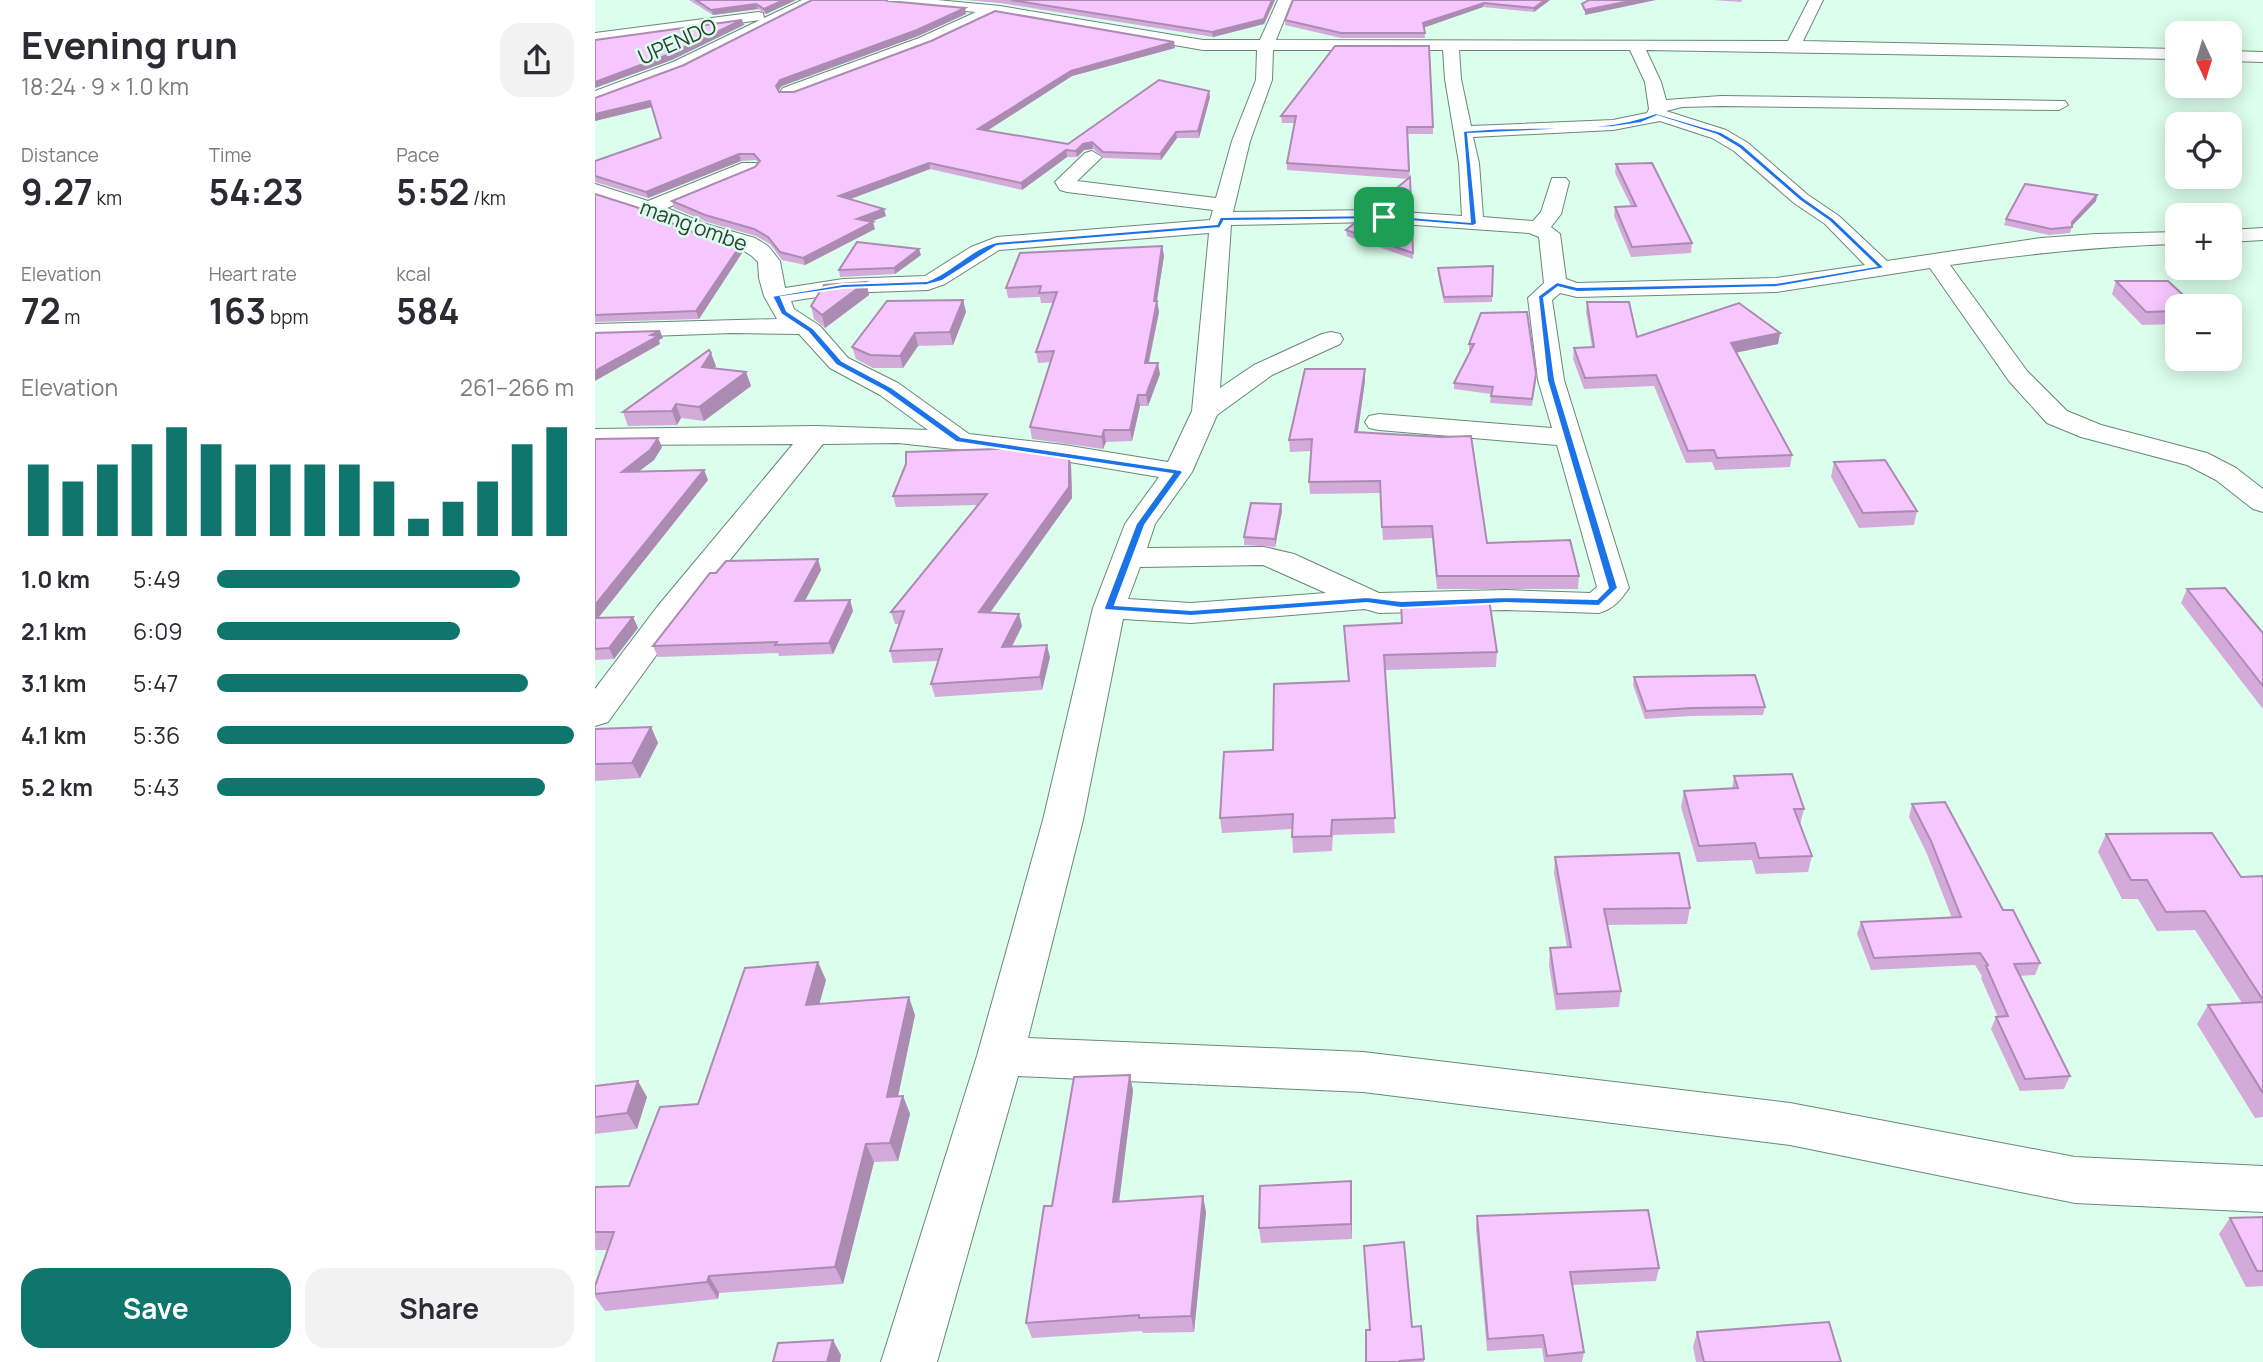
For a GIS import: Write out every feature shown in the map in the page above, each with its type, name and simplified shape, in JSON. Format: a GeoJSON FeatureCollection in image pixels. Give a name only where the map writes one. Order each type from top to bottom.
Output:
{"type":"FeatureCollection","features":[{"type":"Feature","properties":{"kind":"street","name":"UPENDO"},"geometry":{"type":"LineString","coordinates":[[595,97],[679,65],[813,0]]}},
{"type":"Feature","properties":{"kind":"street"},"geometry":{"type":"LineString","coordinates":[[889,0],[994,10],[1179,43],[1265,47],[1793,46],[2165,54]]}},
{"type":"Feature","properties":{"kind":"street"},"geometry":{"type":"LineString","coordinates":[[909,1362],[1000,1056],[1063,820],[1109,608],[1140,524],[1178,472],[1205,411],[1222,217],[1241,141],[1263,80],[1265,47],[1285,0]]}},
{"type":"Feature","properties":{"kind":"street"},"geometry":{"type":"LineString","coordinates":[[1793,46],[1816,0]]}},
{"type":"Feature","properties":{"kind":"street"},"geometry":{"type":"LineString","coordinates":[[789,92],[925,41],[994,10]]}},
{"type":"Feature","properties":{"kind":"street"},"geometry":{"type":"LineString","coordinates":[[595,37],[787,12]]}},
{"type":"Feature","properties":{"kind":"street"},"geometry":{"type":"LineString","coordinates":[[1451,47],[1453,79],[1465,132],[1473,224]]}},
{"type":"Feature","properties":{"kind":"street"},"geometry":{"type":"LineString","coordinates":[[1636,47],[1650,75],[1657,111]]}},
{"type":"Feature","properties":{"kind":"street"},"geometry":{"type":"LineString","coordinates":[[2242,56],[2263,57]]}},
{"type":"Feature","properties":{"kind":"street"},"geometry":{"type":"LineString","coordinates":[[1465,132],[1641,122],[1657,111],[1682,102],[2059,105]]}},
{"type":"Feature","properties":{"kind":"street"},"geometry":{"type":"LineString","coordinates":[[1657,111],[1719,134],[1741,146],[1801,199],[1832,220],[1881,268]]}},
{"type":"Feature","properties":{"kind":"street"},"geometry":{"type":"LineString","coordinates":[[1092,157],[1065,182],[1067,186],[1222,217]]}},
{"type":"Feature","properties":{"kind":"street"},"geometry":{"type":"LineString","coordinates":[[649,208],[749,167]]}},
{"type":"Feature","properties":{"kind":"street"},"geometry":{"type":"LineString","coordinates":[[1538,228],[1551,214],[1559,182]]}},
{"type":"Feature","properties":{"kind":"street","name":"mang'ombe"},"geometry":{"type":"LineString","coordinates":[[595,190],[649,208],[698,229],[747,243],[760,251],[769,261],[770,278],[784,313],[805,327],[839,363],[888,389],[959,440]]}},
{"type":"Feature","properties":{"kind":"street"},"geometry":{"type":"LineString","coordinates":[[776,296],[843,286],[927,283],[939,279],[989,246],[997,244],[1222,217],[1372,216],[1538,228],[1549,234],[1554,280],[1557,284],[1577,290],[1776,285],[2073,242],[2165,238]]}},
{"type":"Feature","properties":{"kind":"street"},"geometry":{"type":"LineString","coordinates":[[2242,235],[2263,234]]}},
{"type":"Feature","properties":{"kind":"street"},"geometry":{"type":"LineString","coordinates":[[1936,261],[2018,376],[2057,417],[2091,431],[2197,459],[2226,474],[2263,503]]}},
{"type":"Feature","properties":{"kind":"street"},"geometry":{"type":"LineString","coordinates":[[1109,608],[1191,613],[1367,600],[1401,605],[1506,600],[1599,603],[1613,588],[1551,380],[1541,298],[1557,284]]}},
{"type":"Feature","properties":{"kind":"street"},"geometry":{"type":"LineString","coordinates":[[595,331],[732,326],[805,327]]}},
{"type":"Feature","properties":{"kind":"street"},"geometry":{"type":"LineString","coordinates":[[1205,411],[1263,370],[1331,339]]}},
{"type":"Feature","properties":{"kind":"street"},"geometry":{"type":"LineString","coordinates":[[1379,422],[1569,438]]}},
{"type":"Feature","properties":{"kind":"street"},"geometry":{"type":"LineString","coordinates":[[595,437],[816,434],[959,440],[1178,472]]}},
{"type":"Feature","properties":{"kind":"street"},"geometry":{"type":"LineString","coordinates":[[595,714],[670,614],[816,434]]}},
{"type":"Feature","properties":{"kind":"street"},"geometry":{"type":"LineString","coordinates":[[1128,558],[1264,556],[1283,561],[1367,600]]}},
{"type":"Feature","properties":{"kind":"street"},"geometry":{"type":"LineString","coordinates":[[1000,1056],[1363,1072],[1790,1124],[2075,1180],[2175,1187],[2263,1189]]}},
{"type":"Feature","properties":{"kind":"building"},"geometry":{"type":"Polygon","coordinates":[[[696,0],[784,0],[764,9],[756,4],[711,10],[696,0]]]}},
{"type":"Feature","properties":{"kind":"building"},"geometry":{"type":"Polygon","coordinates":[[[812,0],[885,0],[965,8],[917,30],[780,80],[776,86],[779,92],[794,92],[931,41],[995,11],[1174,42],[1071,71],[978,129],[1068,144],[1159,80],[1209,91],[1198,131],[1176,132],[1160,154],[1103,152],[1092,142],[1083,144],[1076,151],[1066,150],[1021,183],[929,163],[839,196],[884,209],[857,219],[873,222],[803,258],[780,252],[768,237],[754,229],[705,215],[672,201],[755,167],[760,161],[754,154],[739,154],[646,192],[595,176],[595,161],[661,138],[650,101],[595,114],[595,98],[684,65],[812,0]]]}},
{"type":"Feature","properties":{"kind":"building"},"geometry":{"type":"Polygon","coordinates":[[[1011,0],[1272,0],[1264,19],[1212,32],[1011,0]]]}},
{"type":"Feature","properties":{"kind":"building"},"geometry":{"type":"Polygon","coordinates":[[[1293,0],[1545,0],[1534,8],[1484,3],[1423,23],[1425,33],[1341,33],[1285,20],[1293,0]]]}},
{"type":"Feature","properties":{"kind":"building"},"geometry":{"type":"Polygon","coordinates":[[[1589,0],[1635,0],[1585,10],[1582,4],[1589,0]]]}},
{"type":"Feature","properties":{"kind":"building"},"geometry":{"type":"Polygon","coordinates":[[[742,20],[670,54],[595,82],[595,40],[742,20]]]}},
{"type":"Feature","properties":{"kind":"building"},"geometry":{"type":"Polygon","coordinates":[[[1335,46],[1429,46],[1433,127],[1407,127],[1409,171],[1287,163],[1296,116],[1281,116],[1335,46]]]}},
{"type":"Feature","properties":{"kind":"building"},"geometry":{"type":"Polygon","coordinates":[[[1652,163],[1692,243],[1632,247],[1615,207],[1636,206],[1616,164],[1652,163]]]}},
{"type":"Feature","properties":{"kind":"building"},"geometry":{"type":"Polygon","coordinates":[[[1410,177],[1411,204],[1380,202],[1410,177]]]}},
{"type":"Feature","properties":{"kind":"building"},"geometry":{"type":"Polygon","coordinates":[[[2025,184],[2097,195],[2072,222],[2072,227],[2051,229],[2006,219],[2025,184]]]}},
{"type":"Feature","properties":{"kind":"building"},"geometry":{"type":"Polygon","coordinates":[[[595,194],[639,208],[687,230],[740,246],[696,311],[595,315],[595,194]]]}},
{"type":"Feature","properties":{"kind":"building"},"geometry":{"type":"Polygon","coordinates":[[[1360,219],[1412,221],[1413,253],[1346,230],[1360,219]]]}},
{"type":"Feature","properties":{"kind":"building"},"geometry":{"type":"Polygon","coordinates":[[[857,242],[919,249],[894,268],[839,270],[857,242]]]}},
{"type":"Feature","properties":{"kind":"building"},"geometry":{"type":"Polygon","coordinates":[[[1162,246],[1154,301],[1157,301],[1145,363],[1158,363],[1146,395],[1138,395],[1130,430],[1104,430],[1102,437],[1030,427],[1054,351],[1036,352],[1057,292],[1039,293],[1041,286],[1006,288],[1020,253],[1162,246]]]}},
{"type":"Feature","properties":{"kind":"building"},"geometry":{"type":"Polygon","coordinates":[[[1493,266],[1492,296],[1444,297],[1438,268],[1493,266]]]}},
{"type":"Feature","properties":{"kind":"building"},"geometry":{"type":"Polygon","coordinates":[[[2116,281],[2168,281],[2182,294],[2165,294],[2165,311],[2146,312],[2116,281]]]}},
{"type":"Feature","properties":{"kind":"building"},"geometry":{"type":"Polygon","coordinates":[[[866,282],[822,315],[811,306],[824,285],[866,282]]]}},
{"type":"Feature","properties":{"kind":"building"},"geometry":{"type":"Polygon","coordinates":[[[963,300],[950,332],[915,333],[900,356],[870,355],[852,347],[887,301],[963,300]]]}},
{"type":"Feature","properties":{"kind":"building"},"geometry":{"type":"Polygon","coordinates":[[[1587,302],[1629,302],[1637,337],[1739,303],[1780,333],[1731,343],[1792,455],[1717,458],[1714,450],[1688,451],[1656,375],[1585,378],[1574,348],[1594,347],[1587,302]]]}},
{"type":"Feature","properties":{"kind":"building"},"geometry":{"type":"Polygon","coordinates":[[[1527,312],[1536,374],[1532,399],[1491,396],[1493,387],[1454,383],[1474,344],[1469,344],[1481,313],[1527,312]]]}},
{"type":"Feature","properties":{"kind":"building"},"geometry":{"type":"Polygon","coordinates":[[[660,331],[651,335],[658,336],[595,371],[595,333],[660,331]]]}},
{"type":"Feature","properties":{"kind":"building"},"geometry":{"type":"Polygon","coordinates":[[[709,350],[711,353],[702,367],[746,372],[699,407],[676,404],[672,411],[623,412],[709,350]]]}},
{"type":"Feature","properties":{"kind":"building"},"geometry":{"type":"Polygon","coordinates":[[[1305,369],[1365,369],[1355,432],[1471,436],[1487,543],[1570,540],[1579,576],[1437,576],[1432,526],[1382,527],[1380,481],[1309,482],[1312,439],[1289,440],[1305,369]]]}},
{"type":"Feature","properties":{"kind":"building"},"geometry":{"type":"Polygon","coordinates":[[[658,438],[650,450],[622,472],[704,470],[595,605],[595,439],[658,438]]]}},
{"type":"Feature","properties":{"kind":"building"},"geometry":{"type":"Polygon","coordinates":[[[1023,448],[1069,454],[1069,487],[979,612],[1019,614],[1002,647],[1047,645],[1040,677],[931,684],[942,649],[890,651],[904,611],[891,612],[987,494],[893,496],[906,464],[906,452],[1023,448]]]}},
{"type":"Feature","properties":{"kind":"building"},"geometry":{"type":"Polygon","coordinates":[[[1885,460],[1917,511],[1863,513],[1834,462],[1885,460]]]}},
{"type":"Feature","properties":{"kind":"building"},"geometry":{"type":"Polygon","coordinates":[[[1251,503],[1281,504],[1275,539],[1244,537],[1251,503]]]}},
{"type":"Feature","properties":{"kind":"building"},"geometry":{"type":"Polygon","coordinates":[[[818,559],[795,601],[850,600],[829,643],[653,646],[710,573],[716,573],[726,561],[818,559]]]}},
{"type":"Feature","properties":{"kind":"building"},"geometry":{"type":"Polygon","coordinates":[[[2225,588],[2263,633],[2263,686],[2187,589],[2225,588]]]}},
{"type":"Feature","properties":{"kind":"building"},"geometry":{"type":"Polygon","coordinates":[[[1489,599],[1497,652],[1384,655],[1395,818],[1332,820],[1331,836],[1292,837],[1293,814],[1220,818],[1224,752],[1273,750],[1274,684],[1349,681],[1344,626],[1402,623],[1401,603],[1489,599]]]}},
{"type":"Feature","properties":{"kind":"building"},"geometry":{"type":"Polygon","coordinates":[[[633,617],[609,648],[595,649],[595,618],[633,617]]]}},
{"type":"Feature","properties":{"kind":"building"},"geometry":{"type":"Polygon","coordinates":[[[1755,675],[1765,707],[1646,711],[1634,677],[1755,675]]]}},
{"type":"Feature","properties":{"kind":"building"},"geometry":{"type":"Polygon","coordinates":[[[651,727],[632,763],[595,764],[595,729],[651,727]]]}},
{"type":"Feature","properties":{"kind":"building"},"geometry":{"type":"Polygon","coordinates":[[[1792,774],[1804,809],[1794,809],[1812,856],[1759,858],[1755,843],[1699,846],[1684,791],[1738,788],[1734,776],[1792,774]]]}},
{"type":"Feature","properties":{"kind":"building"},"geometry":{"type":"Polygon","coordinates":[[[1945,802],[2003,910],[2013,910],[2040,963],[2014,964],[2070,1076],[2025,1079],[1996,1017],[2008,1016],[1986,966],[1988,965],[1980,953],[1874,958],[1861,922],[1961,917],[1931,841],[1912,804],[1945,802]]]}},
{"type":"Feature","properties":{"kind":"building"},"geometry":{"type":"Polygon","coordinates":[[[2212,833],[2241,877],[2263,876],[2263,1000],[2205,911],[2166,912],[2147,880],[2131,880],[2106,834],[2212,833]]]}},
{"type":"Feature","properties":{"kind":"building"},"geometry":{"type":"Polygon","coordinates":[[[1679,853],[1690,908],[1604,909],[1621,991],[1557,994],[1550,948],[1571,947],[1555,857],[1679,853]]]}},
{"type":"Feature","properties":{"kind":"building"},"geometry":{"type":"Polygon","coordinates":[[[818,962],[806,1005],[909,997],[887,1097],[903,1096],[890,1143],[866,1144],[835,1267],[709,1276],[707,1282],[595,1294],[595,1286],[614,1232],[595,1232],[595,1187],[629,1186],[660,1107],[698,1104],[745,968],[818,962]]]}},
{"type":"Feature","properties":{"kind":"building"},"geometry":{"type":"Polygon","coordinates":[[[2263,1002],[2263,1093],[2208,1005],[2263,1002]]]}},
{"type":"Feature","properties":{"kind":"building"},"geometry":{"type":"Polygon","coordinates":[[[1130,1075],[1113,1202],[1203,1196],[1191,1316],[1139,1318],[1139,1315],[1026,1323],[1044,1206],[1052,1206],[1074,1077],[1130,1075]]]}},
{"type":"Feature","properties":{"kind":"building"},"geometry":{"type":"Polygon","coordinates":[[[638,1081],[627,1113],[595,1117],[595,1086],[638,1081]]]}},
{"type":"Feature","properties":{"kind":"building"},"geometry":{"type":"Polygon","coordinates":[[[1351,1181],[1351,1224],[1259,1228],[1260,1186],[1351,1181]]]}},
{"type":"Feature","properties":{"kind":"building"},"geometry":{"type":"Polygon","coordinates":[[[1648,1210],[1659,1268],[1570,1272],[1584,1352],[1547,1356],[1543,1335],[1488,1339],[1477,1216],[1648,1210]]]}},
{"type":"Feature","properties":{"kind":"building"},"geometry":{"type":"Polygon","coordinates":[[[2263,1217],[2263,1271],[2257,1271],[2230,1218],[2263,1217]]]}},
{"type":"Feature","properties":{"kind":"building"},"geometry":{"type":"Polygon","coordinates":[[[1404,1242],[1412,1327],[1421,1326],[1424,1359],[1366,1362],[1366,1330],[1370,1330],[1364,1246],[1404,1242]]]}},
{"type":"Feature","properties":{"kind":"building"},"geometry":{"type":"Polygon","coordinates":[[[1829,1322],[1841,1362],[1704,1362],[1697,1332],[1829,1322]]]}},
{"type":"Feature","properties":{"kind":"building"},"geometry":{"type":"Polygon","coordinates":[[[833,1340],[827,1362],[773,1362],[778,1343],[833,1340]]]}},
{"type":"Feature","properties":{"kind":"route"},"geometry":{"type":"LineString","coordinates":[[1656,114],[1719,134],[1741,146],[1801,199],[1832,220],[1881,268],[1776,285],[1577,290],[1557,284],[1541,298],[1551,380],[1613,588],[1599,603],[1506,600],[1401,605],[1367,600],[1191,613],[1109,608],[1140,524],[1178,472],[1064,453],[959,440],[888,389],[839,363],[811,331],[784,313],[776,296],[843,286],[927,283],[939,279],[978,252],[997,244],[1077,240],[1220,226],[1220,219],[1384,217],[1473,224],[1465,132],[1613,125],[1641,122],[1655,117],[1656,114]]}}]}
